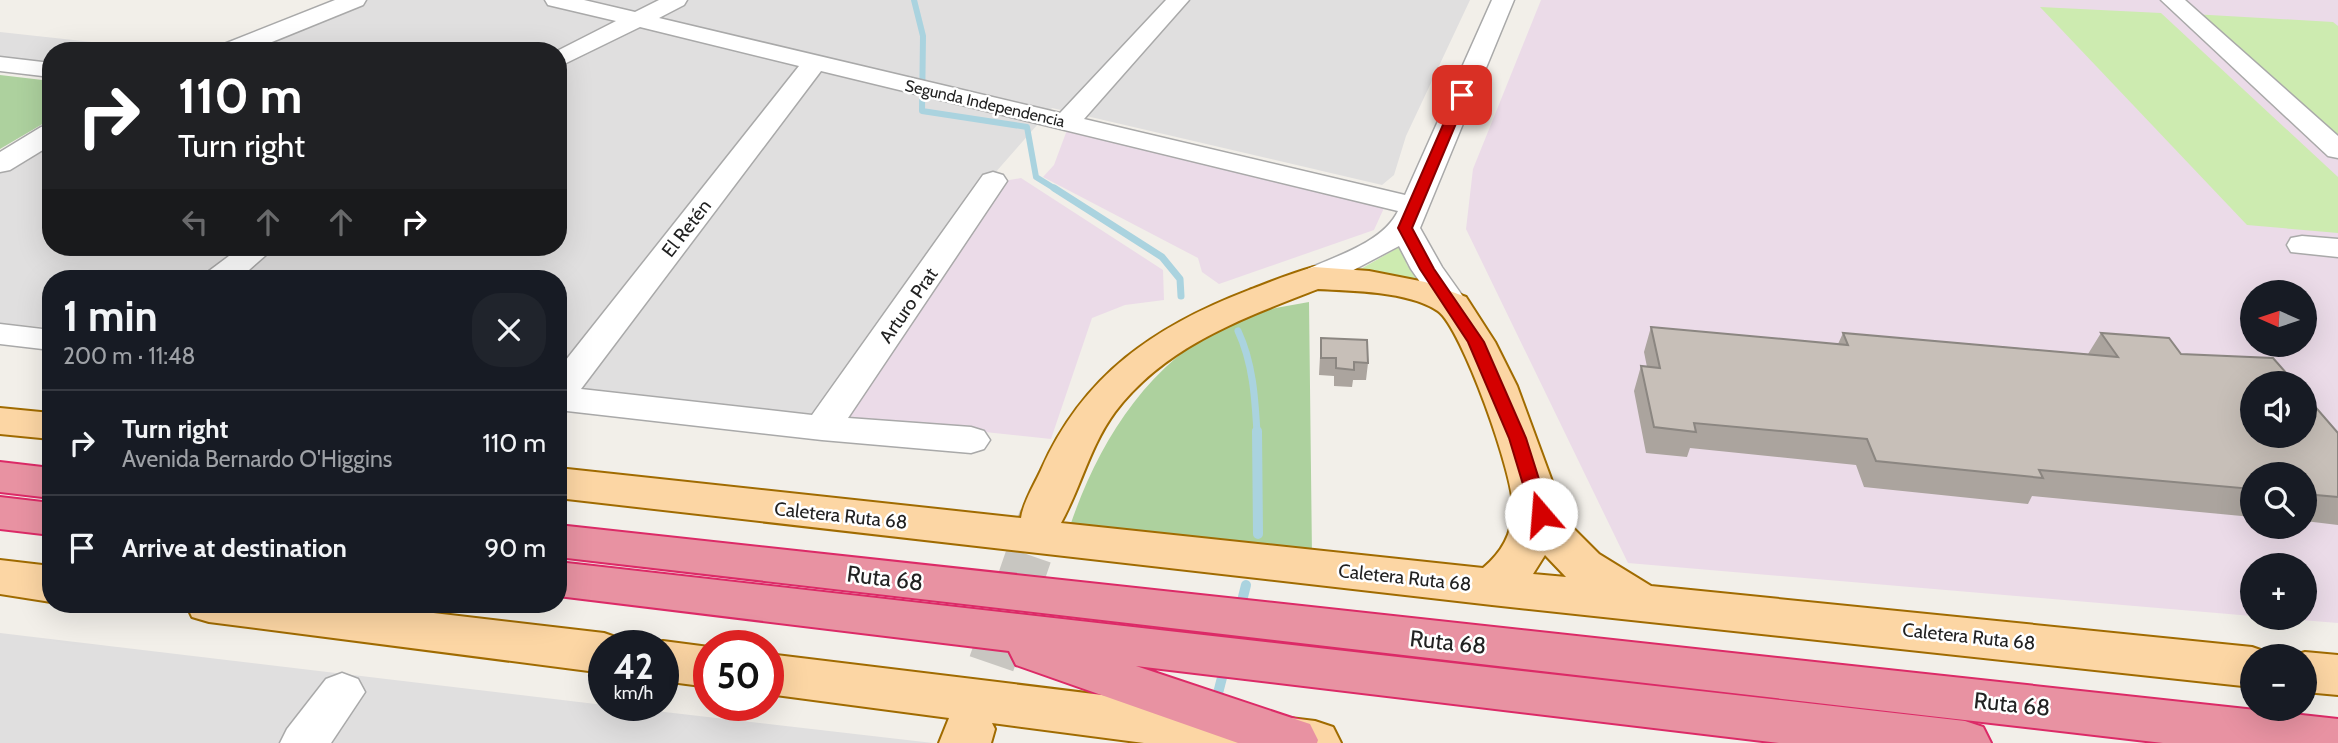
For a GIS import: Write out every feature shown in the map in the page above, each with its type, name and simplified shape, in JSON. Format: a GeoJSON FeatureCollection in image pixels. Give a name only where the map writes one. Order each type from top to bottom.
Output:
{"type":"FeatureCollection","features":[{"type":"Feature","properties":{"kind":"highway"},"geometry":{"type":"LineString","coordinates":[[0,477],[42,482]]}},
{"type":"Feature","properties":{"kind":"highway"},"geometry":{"type":"LineString","coordinates":[[0,513],[42,518]]}},
{"type":"Feature","properties":{"kind":"highway","name":"Ruta 68"},"geometry":{"type":"LineString","coordinates":[[567,542],[2338,741]]}},
{"type":"Feature","properties":{"kind":"highway","name":"Ruta 68"},"geometry":{"type":"LineString","coordinates":[[567,580],[1965,743]]}},
{"type":"Feature","properties":{"kind":"highway"},"geometry":{"type":"LineString","coordinates":[[965,627],[1304,742]]}},
{"type":"Feature","properties":{"kind":"main road"},"geometry":{"type":"LineString","coordinates":[[1042,517],[1054,485],[1083,429],[1100,404],[1142,361],[1167,343],[1213,317],[1314,278],[1397,287],[1425,293],[1453,305],[1476,342],[1497,386],[1535,496],[1551,533],[1566,551],[1603,580],[1648,602]]}},
{"type":"Feature","properties":{"kind":"main road"},"geometry":{"type":"LineString","coordinates":[[0,421],[42,423]]}},
{"type":"Feature","properties":{"kind":"main road","name":"Caletera Ruta 68"},"geometry":{"type":"LineString","coordinates":[[567,484],[1492,587],[2240,666]]}},
{"type":"Feature","properties":{"kind":"main road"},"geometry":{"type":"LineString","coordinates":[[1492,587],[1519,562],[1528,548],[1534,531],[1535,496]]}},
{"type":"Feature","properties":{"kind":"main road"},"geometry":{"type":"LineString","coordinates":[[0,577],[42,583]]}},
{"type":"Feature","properties":{"kind":"main road"},"geometry":{"type":"LineString","coordinates":[[282,613],[588,651]]}},
{"type":"Feature","properties":{"kind":"main road"},"geometry":{"type":"LineString","coordinates":[[2317,673],[2338,676]]}},
{"type":"Feature","properties":{"kind":"main road"},"geometry":{"type":"LineString","coordinates":[[784,676],[1304,742]]}},
{"type":"Feature","properties":{"kind":"street"},"geometry":{"type":"LineString","coordinates":[[250,42],[355,0]]}},
{"type":"Feature","properties":{"kind":"street","name":"Segunda Independencia"},"geometry":{"type":"LineString","coordinates":[[556,0],[1067,121],[1409,217]]}},
{"type":"Feature","properties":{"kind":"street"},"geometry":{"type":"LineString","coordinates":[[567,56],[676,0]]}},
{"type":"Feature","properties":{"kind":"street"},"geometry":{"type":"LineString","coordinates":[[1067,121],[1178,0]]}},
{"type":"Feature","properties":{"kind":"street"},"geometry":{"type":"LineString","coordinates":[[1314,278],[1380,246],[1409,217],[1503,0]]}},
{"type":"Feature","properties":{"kind":"street"},"geometry":{"type":"LineString","coordinates":[[2172,0],[2338,150]]}},
{"type":"Feature","properties":{"kind":"street","name":"El Retén"},"geometry":{"type":"LineString","coordinates":[[567,384],[814,63]]}},
{"type":"Feature","properties":{"kind":"street"},"geometry":{"type":"LineString","coordinates":[[0,64],[42,69]]}},
{"type":"Feature","properties":{"kind":"street"},"geometry":{"type":"LineString","coordinates":[[0,163],[42,138]]}},
{"type":"Feature","properties":{"kind":"street","name":"Arturo Prat"},"geometry":{"type":"LineString","coordinates":[[822,428],[993,181]]}},
{"type":"Feature","properties":{"kind":"street"},"geometry":{"type":"LineString","coordinates":[[1409,217],[1427,269],[1453,305]]}},
{"type":"Feature","properties":{"kind":"street"},"geometry":{"type":"LineString","coordinates":[[2302,245],[2338,248]]}},
{"type":"Feature","properties":{"kind":"street"},"geometry":{"type":"LineString","coordinates":[[230,270],[248,256]]}},
{"type":"Feature","properties":{"kind":"street"},"geometry":{"type":"LineString","coordinates":[[0,334],[42,339]]}},
{"type":"Feature","properties":{"kind":"street"},"geometry":{"type":"LineString","coordinates":[[567,397],[822,428],[971,440]]}},
{"type":"Feature","properties":{"kind":"street"},"geometry":{"type":"LineString","coordinates":[[304,743],[342,692]]}},
{"type":"Feature","properties":{"kind":"shaded area"},"geometry":{"type":"Polygon","coordinates":[[[365,0],[1470,0],[1406,136],[1394,175],[1382,185],[1052,108],[958,215],[816,417],[567,388],[567,270],[42,270],[42,327],[0,323],[0,170],[42,145],[42,256],[567,256],[567,42],[267,42],[365,0]]]}},
{"type":"Feature","properties":{"kind":"shaded area"},"geometry":{"type":"Polygon","coordinates":[[[1541,0],[2338,0],[2338,623],[2317,621],[2317,553],[2240,553],[2240,615],[1628,563],[1466,229],[1473,169],[1541,0]]]}},
{"type":"Feature","properties":{"kind":"shaded area"},"geometry":{"type":"Polygon","coordinates":[[[0,32],[92,42],[42,42],[42,62],[0,57],[0,32]]]}},
{"type":"Feature","properties":{"kind":"shaded area"},"geometry":{"type":"Polygon","coordinates":[[[1067,130],[1384,208],[1374,230],[1219,284],[1202,272],[1198,258],[1043,177],[1054,165],[1067,130]]]}},
{"type":"Feature","properties":{"kind":"shaded area"},"geometry":{"type":"Polygon","coordinates":[[[1021,178],[1163,270],[1164,300],[1125,305],[1092,318],[1051,439],[842,417],[1004,181],[1021,178]]]}},
{"type":"Feature","properties":{"kind":"shaded area"},"geometry":{"type":"Polygon","coordinates":[[[0,633],[588,703],[588,721],[679,721],[679,714],[693,715],[693,721],[743,721],[933,743],[0,743],[0,633]]]}},
{"type":"Feature","properties":{"kind":"green space"},"geometry":{"type":"Polygon","coordinates":[[[2040,7],[2161,13],[2338,177],[2338,233],[2247,225],[2040,7]]]}},
{"type":"Feature","properties":{"kind":"green space"},"geometry":{"type":"Polygon","coordinates":[[[2192,14],[2333,22],[2338,26],[2338,141],[2192,14]]]}},
{"type":"Feature","properties":{"kind":"green space"},"geometry":{"type":"Polygon","coordinates":[[[0,75],[42,80],[42,124],[0,149],[0,75]]]}},
{"type":"Feature","properties":{"kind":"green space"},"geometry":{"type":"Polygon","coordinates":[[[1401,246],[1407,265],[1423,285],[1359,270],[1401,246]]]}},
{"type":"Feature","properties":{"kind":"green space"},"geometry":{"type":"Polygon","coordinates":[[[1309,302],[1312,556],[1070,526],[1095,465],[1111,436],[1129,409],[1173,361],[1198,341],[1227,324],[1267,310],[1309,302]]]}},
{"type":"Feature","properties":{"kind":"building"},"geometry":{"type":"Polygon","coordinates":[[[1651,327],[1848,345],[1843,333],[2118,357],[2101,333],[2169,338],[2181,354],[2273,358],[2284,371],[2240,371],[2240,448],[2317,448],[2317,409],[2338,433],[2338,497],[2317,495],[2317,462],[2240,462],[2240,488],[2039,470],[2043,478],[1876,461],[1867,439],[1694,423],[1696,432],[1654,427],[1641,366],[1660,368],[1651,327]]]}},
{"type":"Feature","properties":{"kind":"building"},"geometry":{"type":"Polygon","coordinates":[[[1321,338],[1367,340],[1368,363],[1354,362],[1354,370],[1336,368],[1336,358],[1321,358],[1321,338]]]}},
{"type":"Feature","properties":{"kind":"waterway"},"geometry":{"type":"LineString","coordinates":[[914,0],[923,36],[922,111],[1027,127],[1036,177],[1057,190]]}},
{"type":"Feature","properties":{"kind":"waterway"},"geometry":{"type":"LineString","coordinates":[[1054,188],[1162,257],[1180,279],[1181,296]]}},
{"type":"Feature","properties":{"kind":"waterway"},"geometry":{"type":"LineString","coordinates":[[1238,331],[1250,368],[1257,433]]}},
{"type":"Feature","properties":{"kind":"waterway"},"geometry":{"type":"LineString","coordinates":[[1257,431],[1258,534]]}},
{"type":"Feature","properties":{"kind":"waterway"},"geometry":{"type":"LineString","coordinates":[[1240,609],[1246,585]]}},
{"type":"Feature","properties":{"kind":"waterway"},"geometry":{"type":"LineString","coordinates":[[1216,701],[1225,666]]}},
{"type":"Feature","properties":{"kind":"tunnel"},"geometry":{"type":"LineString","coordinates":[[969,729],[1042,517]]}},
{"type":"Feature","properties":{"kind":"route"},"geometry":{"type":"LineString","coordinates":[[1462,95],[1405,228],[1427,269],[1476,342],[1497,386],[1541,514]]}}]}
